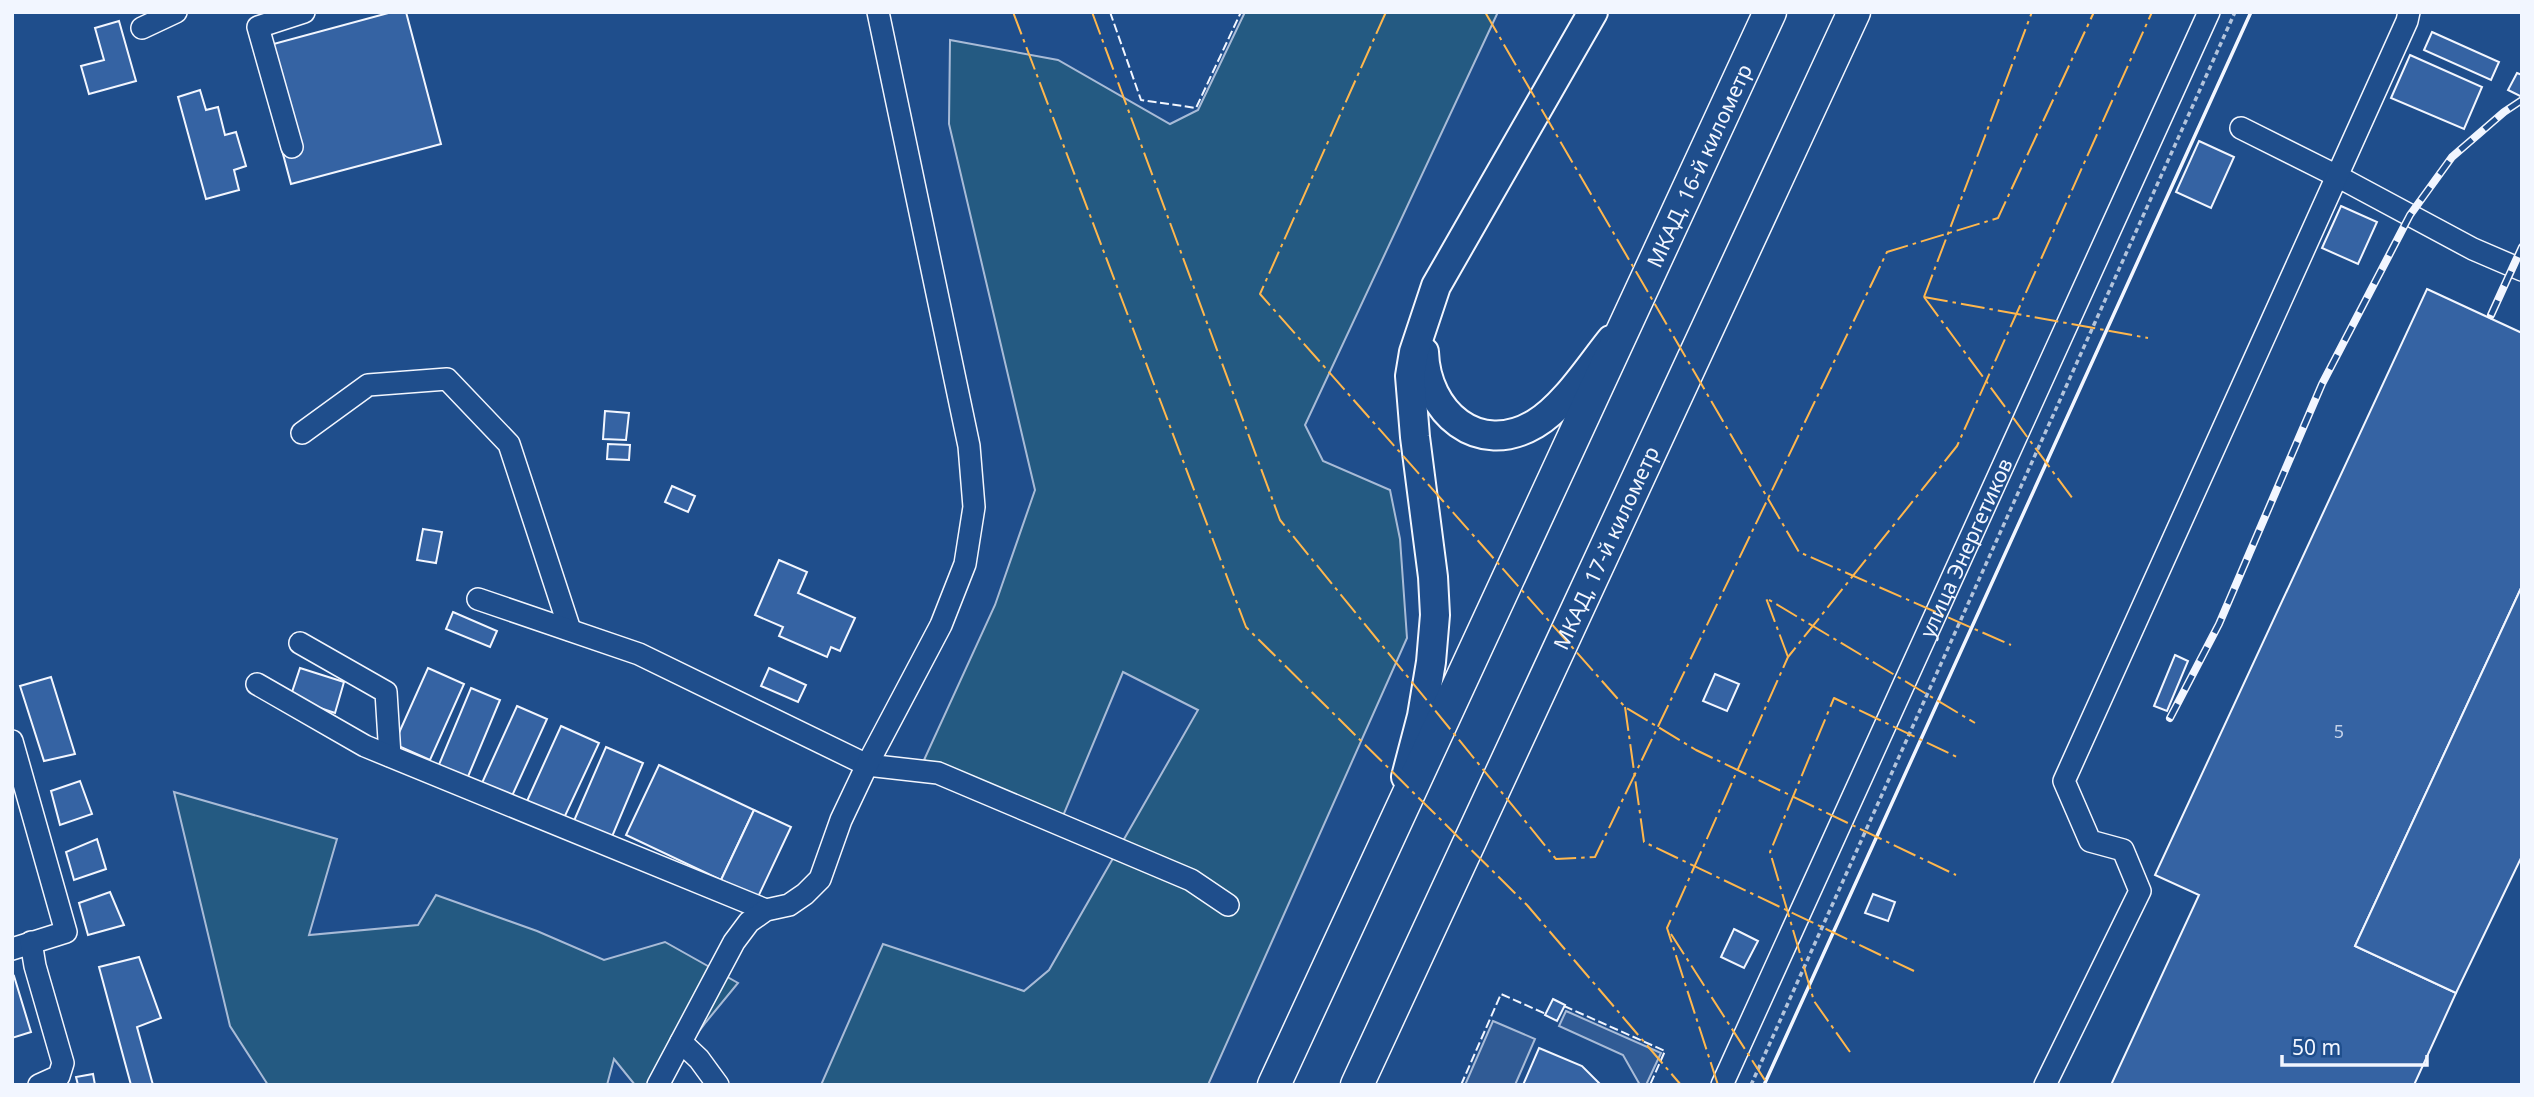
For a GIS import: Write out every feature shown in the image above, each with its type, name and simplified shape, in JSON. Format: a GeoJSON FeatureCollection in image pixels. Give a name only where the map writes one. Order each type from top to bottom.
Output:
{"type":"FeatureCollection","features":[{"type":"Feature","properties":{"kind":"highway","name":"МКАД, 16-й километр"},"geometry":{"type":"LineString","coordinates":[[1629,319],[1770,12]]}},
{"type":"Feature","properties":{"kind":"highway","name":"МКАД, 17-й километр"},"geometry":{"type":"LineString","coordinates":[[1357,1085],[1854,12]]}},
{"type":"Feature","properties":{"kind":"highway"},"geometry":{"type":"LineString","coordinates":[[1274,1085],[1629,319]]}},
{"type":"Feature","properties":{"kind":"main road"},"geometry":{"type":"LineString","coordinates":[[1393,827],[1422,716],[1435,615],[1410,376],[1414,352],[1436,286],[1593,12]]}},
{"type":"Feature","properties":{"kind":"main road"},"geometry":{"type":"LineString","coordinates":[[1423,325],[1424,362],[1429,386],[1439,404],[1451,420],[1476,432],[1497,435],[1519,432],[1536,424],[1552,411],[1629,319]]}},
{"type":"Feature","properties":{"kind":"street"},"geometry":{"type":"LineString","coordinates":[[142,28],[176,12]]}},
{"type":"Feature","properties":{"kind":"street"},"geometry":{"type":"LineString","coordinates":[[292,148],[258,27],[304,12]]}},
{"type":"Feature","properties":{"kind":"street"},"geometry":{"type":"LineString","coordinates":[[659,1085],[734,942],[749,922],[766,910],[789,905],[820,879],[841,820],[867,765],[942,625],[965,565],[974,507],[969,446],[878,12]]}},
{"type":"Feature","properties":{"kind":"street","name":"улица Энергетиков"},"geometry":{"type":"LineString","coordinates":[[1722,1085],[2209,12]]}},
{"type":"Feature","properties":{"kind":"street"},"geometry":{"type":"LineString","coordinates":[[2045,1085],[2140,891],[2123,850],[2090,841],[2064,781],[2409,12]]}},
{"type":"Feature","properties":{"kind":"street"},"geometry":{"type":"LineString","coordinates":[[2241,128],[2473,249],[2522,270]]}},
{"type":"Feature","properties":{"kind":"street"},"geometry":{"type":"LineString","coordinates":[[302,433],[368,385],[447,379],[509,444],[570,630]]}},
{"type":"Feature","properties":{"kind":"street"},"geometry":{"type":"LineString","coordinates":[[478,599],[639,654],[867,765],[938,773],[1191,880],[1228,905]]}},
{"type":"Feature","properties":{"kind":"street"},"geometry":{"type":"LineString","coordinates":[[300,643],[386,692],[390,756]]}},
{"type":"Feature","properties":{"kind":"street"},"geometry":{"type":"LineString","coordinates":[[257,684],[365,746],[766,910]]}},
{"type":"Feature","properties":{"kind":"street"},"geometry":{"type":"LineString","coordinates":[[12,741],[66,932],[22,946],[35,966],[63,1063],[59,1076],[39,1085]]}},
{"type":"Feature","properties":{"kind":"street"},"geometry":{"type":"LineString","coordinates":[[681,1042],[699,1059],[718,1085]]}},
{"type":"Feature","properties":{"kind":"path"},"geometry":{"type":"LineString","coordinates":[[1751,1085],[2235,12]]}},
{"type":"Feature","properties":{"kind":"shaded area"},"geometry":{"type":"Polygon","coordinates":[[[1245,12],[1498,12],[1305,425],[1323,461],[1390,490],[1400,539],[1407,638],[1208,1085],[821,1085],[883,944],[1024,991],[1049,970],[1198,710],[1123,672],[1063,816],[924,760],[995,605],[1035,490],[949,124],[950,40],[1058,60],[1170,124],[1198,110],[1245,12]]]}},
{"type":"Feature","properties":{"kind":"shaded area"},"geometry":{"type":"Polygon","coordinates":[[[174,792],[337,839],[309,935],[418,925],[436,895],[537,931],[604,960],[665,942],[738,983],[659,1085],[635,1085],[614,1059],[607,1085],[268,1085],[230,1026],[174,792]]]}},
{"type":"Feature","properties":{"kind":"shaded area"},"geometry":{"type":"Polygon","coordinates":[[[1566,1011],[1661,1053],[1646,1085],[1640,1085],[1623,1055],[1559,1026],[1566,1011]]]}},
{"type":"Feature","properties":{"kind":"shaded area"},"geometry":{"type":"Polygon","coordinates":[[[1493,1021],[1535,1039],[1515,1085],[1465,1085],[1493,1021]]]}},
{"type":"Feature","properties":{"kind":"building"},"geometry":{"type":"Polygon","coordinates":[[[392,12],[406,12],[441,144],[291,184],[255,49],[392,12]]]}},
{"type":"Feature","properties":{"kind":"building"},"geometry":{"type":"Polygon","coordinates":[[[119,21],[136,81],[89,94],[81,66],[104,60],[95,28],[119,21]]]}},
{"type":"Feature","properties":{"kind":"building"},"geometry":{"type":"Polygon","coordinates":[[[2432,32],[2499,62],[2491,80],[2424,50],[2432,32]]]}},
{"type":"Feature","properties":{"kind":"building"},"geometry":{"type":"Polygon","coordinates":[[[2410,55],[2482,87],[2464,129],[2391,98],[2410,55]]]}},
{"type":"Feature","properties":{"kind":"building"},"geometry":{"type":"Polygon","coordinates":[[[2517,73],[2522,75],[2522,97],[2508,90],[2517,73]]]}},
{"type":"Feature","properties":{"kind":"building"},"geometry":{"type":"Polygon","coordinates":[[[200,90],[206,110],[218,107],[225,135],[236,132],[246,166],[234,170],[239,190],[206,199],[178,97],[200,90]]]}},
{"type":"Feature","properties":{"kind":"building"},"geometry":{"type":"Polygon","coordinates":[[[2199,141],[2234,157],[2211,208],[2176,192],[2199,141]]]}},
{"type":"Feature","properties":{"kind":"building"},"geometry":{"type":"Polygon","coordinates":[[[2341,206],[2377,222],[2358,264],[2322,248],[2341,206]]]}},
{"type":"Feature","properties":{"kind":"building"},"geometry":{"type":"Polygon","coordinates":[[[2427,289],[2522,333],[2522,586],[2355,946],[2456,993],[2414,1085],[2111,1085],[2199,895],[2155,875],[2427,289]]]}},
{"type":"Feature","properties":{"kind":"building"},"geometry":{"type":"Polygon","coordinates":[[[605,411],[629,413],[626,440],[603,439],[605,411]]]}},
{"type":"Feature","properties":{"kind":"building"},"geometry":{"type":"Polygon","coordinates":[[[608,444],[630,445],[629,460],[607,459],[608,444]]]}},
{"type":"Feature","properties":{"kind":"building"},"geometry":{"type":"Polygon","coordinates":[[[672,486],[695,496],[688,512],[665,502],[672,486]]]}},
{"type":"Feature","properties":{"kind":"building"},"geometry":{"type":"Polygon","coordinates":[[[423,529],[442,532],[436,563],[417,560],[423,529]]]}},
{"type":"Feature","properties":{"kind":"building"},"geometry":{"type":"Polygon","coordinates":[[[779,560],[807,572],[798,593],[855,618],[840,651],[831,647],[827,657],[779,636],[783,627],[755,615],[779,560]]]}},
{"type":"Feature","properties":{"kind":"building"},"geometry":{"type":"Polygon","coordinates":[[[2522,586],[2522,856],[2456,993],[2355,946],[2522,586]]]}},
{"type":"Feature","properties":{"kind":"building"},"geometry":{"type":"Polygon","coordinates":[[[453,612],[497,631],[490,647],[446,629],[453,612]]]}},
{"type":"Feature","properties":{"kind":"building"},"geometry":{"type":"Polygon","coordinates":[[[2175,655],[2188,661],[2167,711],[2154,706],[2175,655]]]}},
{"type":"Feature","properties":{"kind":"building"},"geometry":{"type":"Polygon","coordinates":[[[300,668],[344,682],[335,713],[290,698],[300,668]]]}},
{"type":"Feature","properties":{"kind":"building"},"geometry":{"type":"Polygon","coordinates":[[[428,668],[464,684],[430,760],[394,744],[428,668]]]}},
{"type":"Feature","properties":{"kind":"building"},"geometry":{"type":"Polygon","coordinates":[[[769,668],[806,685],[798,702],[761,686],[769,668]]]}},
{"type":"Feature","properties":{"kind":"building"},"geometry":{"type":"Polygon","coordinates":[[[1715,674],[1739,684],[1727,711],[1703,701],[1715,674]]]}},
{"type":"Feature","properties":{"kind":"building"},"geometry":{"type":"Polygon","coordinates":[[[51,677],[75,754],[44,761],[20,686],[51,677]]]}},
{"type":"Feature","properties":{"kind":"building"},"geometry":{"type":"Polygon","coordinates":[[[471,688],[500,700],[467,779],[438,767],[471,688]]]}},
{"type":"Feature","properties":{"kind":"building"},"geometry":{"type":"Polygon","coordinates":[[[517,706],[547,719],[512,796],[482,783],[517,706]]]}},
{"type":"Feature","properties":{"kind":"building"},"geometry":{"type":"Polygon","coordinates":[[[561,726],[599,743],[564,818],[527,801],[561,726]]]}},
{"type":"Feature","properties":{"kind":"building"},"geometry":{"type":"Polygon","coordinates":[[[606,747],[643,763],[611,839],[573,823],[606,747]]]}},
{"type":"Feature","properties":{"kind":"building"},"geometry":{"type":"Polygon","coordinates":[[[659,765],[754,810],[721,880],[626,835],[659,765]]]}},
{"type":"Feature","properties":{"kind":"building"},"geometry":{"type":"Polygon","coordinates":[[[80,781],[92,814],[60,825],[51,791],[80,781]]]}},
{"type":"Feature","properties":{"kind":"building"},"geometry":{"type":"Polygon","coordinates":[[[754,810],[791,827],[758,897],[721,880],[754,810]]]}},
{"type":"Feature","properties":{"kind":"building"},"geometry":{"type":"Polygon","coordinates":[[[97,839],[106,869],[74,880],[66,852],[97,839]]]}},
{"type":"Feature","properties":{"kind":"building"},"geometry":{"type":"Polygon","coordinates":[[[110,892],[124,925],[88,935],[79,903],[110,892]]]}},
{"type":"Feature","properties":{"kind":"building"},"geometry":{"type":"Polygon","coordinates":[[[1873,894],[1895,902],[1888,921],[1865,913],[1873,894]]]}},
{"type":"Feature","properties":{"kind":"building"},"geometry":{"type":"Polygon","coordinates":[[[1734,929],[1758,941],[1744,968],[1721,957],[1734,929]]]}},
{"type":"Feature","properties":{"kind":"building"},"geometry":{"type":"Polygon","coordinates":[[[139,957],[161,1018],[137,1027],[153,1085],[131,1085],[99,967],[139,957]]]}},
{"type":"Feature","properties":{"kind":"building"},"geometry":{"type":"Polygon","coordinates":[[[14,976],[31,1032],[12,1038],[12,977],[14,976]]]}},
{"type":"Feature","properties":{"kind":"building"},"geometry":{"type":"Polygon","coordinates":[[[1553,999],[1565,1005],[1557,1021],[1545,1015],[1553,999]]]}},
{"type":"Feature","properties":{"kind":"building"},"geometry":{"type":"Polygon","coordinates":[[[1539,1048],[1582,1066],[1601,1085],[1523,1085],[1539,1048]]]}},
{"type":"Feature","properties":{"kind":"building"},"geometry":{"type":"Polygon","coordinates":[[[93,1074],[95,1085],[78,1085],[76,1077],[93,1074]]]}},
{"type":"Feature","properties":{"kind":"railway"},"geometry":{"type":"LineString","coordinates":[[2170,718],[2219,624],[2322,384],[2410,215],[2452,157],[2522,100]]}},
{"type":"Feature","properties":{"kind":"railway"},"geometry":{"type":"LineString","coordinates":[[2491,315],[2522,247]]}},
{"type":"Feature","properties":{"kind":"fence"},"geometry":{"type":"LineString","coordinates":[[1110,12],[1141,100],[1196,108],[1241,12]]}},
{"type":"Feature","properties":{"kind":"fence"},"geometry":{"type":"LineString","coordinates":[[1461,1085],[1501,994],[1546,1014]]}},
{"type":"Feature","properties":{"kind":"fence"},"geometry":{"type":"LineString","coordinates":[[1564,1006],[1665,1051],[1650,1085]]}},
{"type":"Feature","properties":{"kind":"wall"},"geometry":{"type":"LineString","coordinates":[[1764,1085],[2251,12]]}},
{"type":"Feature","properties":{"kind":"power"},"geometry":{"type":"LineString","coordinates":[[1013,12],[1246,627],[1527,905],[1681,1085]]}},
{"type":"Feature","properties":{"kind":"power"},"geometry":{"type":"LineString","coordinates":[[1092,12],[1280,520],[1556,859],[1595,857],[1887,252],[1998,218],[2094,12]]}},
{"type":"Feature","properties":{"kind":"power"},"geometry":{"type":"LineString","coordinates":[[1386,12],[1260,294],[1625,707],[1696,750],[1956,875]]}},
{"type":"Feature","properties":{"kind":"power"},"geometry":{"type":"LineString","coordinates":[[1485,12],[1799,552],[2011,645]]}},
{"type":"Feature","properties":{"kind":"power"},"geometry":{"type":"LineString","coordinates":[[1924,297],[2032,12]]}},
{"type":"Feature","properties":{"kind":"power"},"geometry":{"type":"LineString","coordinates":[[1718,1085],[1667,928],[1788,657],[1957,446],[2152,12]]}},
{"type":"Feature","properties":{"kind":"power"},"geometry":{"type":"LineString","coordinates":[[1924,297],[2073,499]]}},
{"type":"Feature","properties":{"kind":"power"},"geometry":{"type":"LineString","coordinates":[[1924,297],[2148,338]]}},
{"type":"Feature","properties":{"kind":"power"},"geometry":{"type":"LineString","coordinates":[[1788,657],[1766,598],[1975,723]]}},
{"type":"Feature","properties":{"kind":"power"},"geometry":{"type":"LineString","coordinates":[[1850,1052],[1814,1001],[1770,852],[1834,698],[1959,758]]}},
{"type":"Feature","properties":{"kind":"power"},"geometry":{"type":"LineString","coordinates":[[1625,707],[1644,842],[1914,971]]}},
{"type":"Feature","properties":{"kind":"power"},"geometry":{"type":"LineString","coordinates":[[1671,934],[1768,1085]]}}]}
